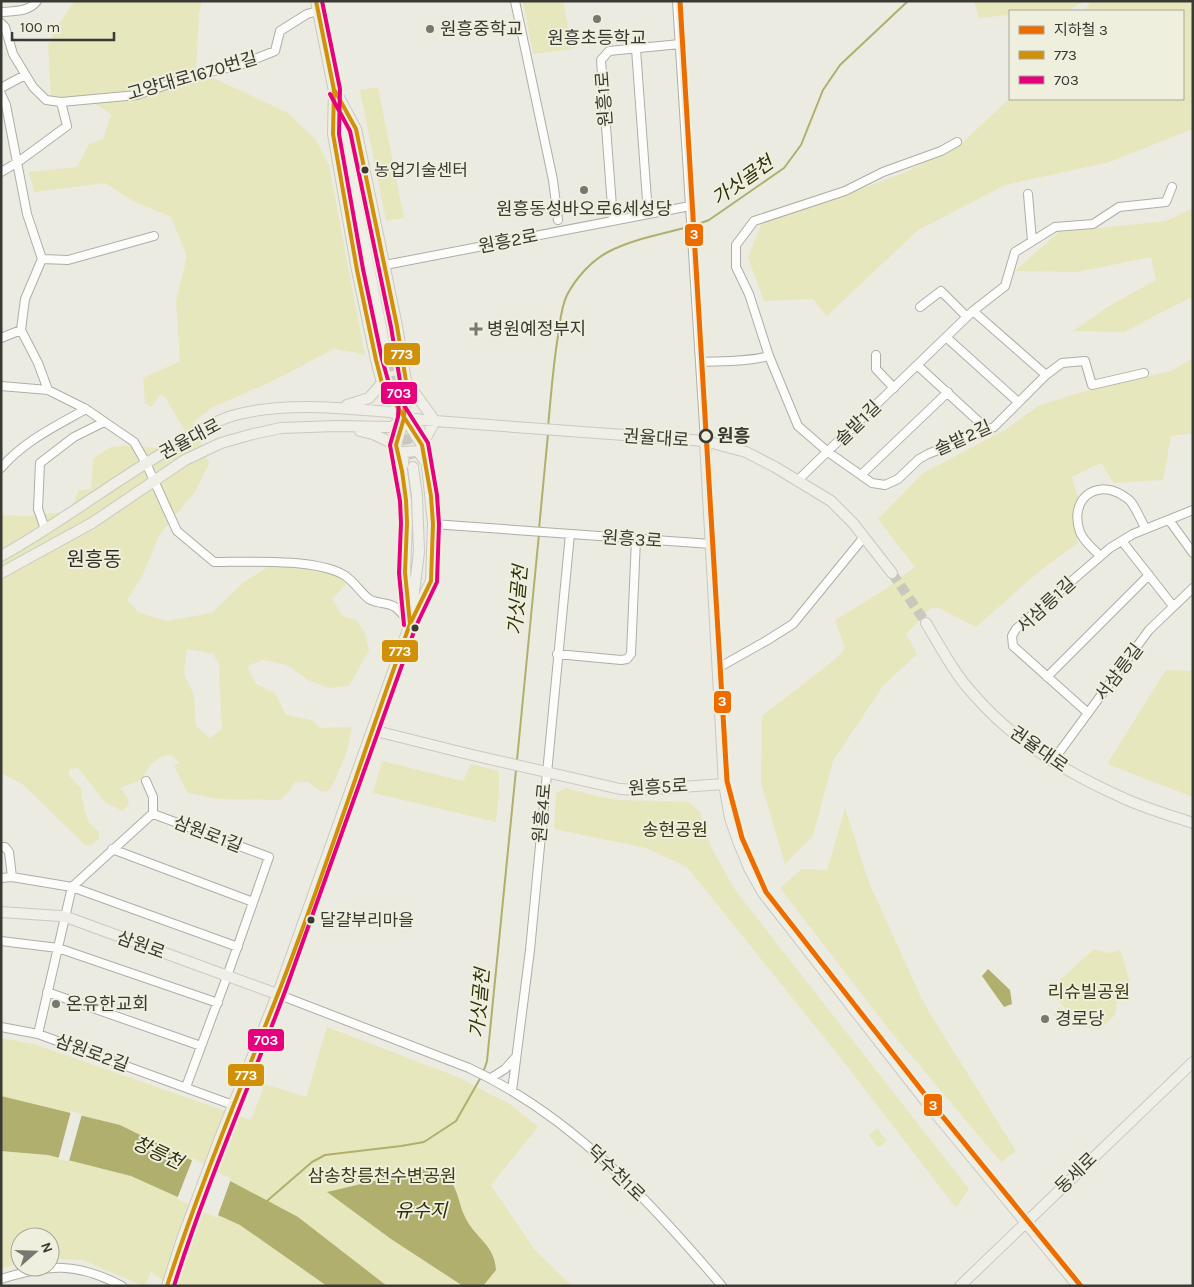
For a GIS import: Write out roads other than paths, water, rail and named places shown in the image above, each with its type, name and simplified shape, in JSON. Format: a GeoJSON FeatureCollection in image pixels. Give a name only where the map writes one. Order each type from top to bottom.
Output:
{"type":"FeatureCollection","features":[{"type":"Feature","properties":{"kind":"main road"},"geometry":{"type":"LineString","coordinates":[[317,6],[385,347]]}},
{"type":"Feature","properties":{"kind":"main road"},"geometry":{"type":"LineString","coordinates":[[334,90],[356,129],[385,265],[406,380],[404,418],[396,445],[402,471],[407,524],[405,572],[410,624]]}},
{"type":"Feature","properties":{"kind":"main road"},"geometry":{"type":"LineString","coordinates":[[167,1286],[182,1239],[220,1138],[277,994],[410,624],[432,581],[433,524],[427,465],[422,445],[382,383],[357,270],[333,134],[334,90]]}},
{"type":"Feature","properties":{"kind":"main road"},"geometry":{"type":"LineString","coordinates":[[373,346],[383,361],[395,360],[400,341]]}},
{"type":"Feature","properties":{"kind":"main road"},"geometry":{"type":"LineString","coordinates":[[406,380],[435,421],[422,445]]}},
{"type":"Feature","properties":{"kind":"main road"},"geometry":{"type":"LineString","coordinates":[[335,408],[358,403],[369,398],[382,383]]}},
{"type":"Feature","properties":{"kind":"main road","name":"권율대로"},"geometry":{"type":"LineString","coordinates":[[1,556],[202,429],[238,414],[272,408],[305,406],[391,412],[404,418],[435,421],[705,441],[746,452],[798,480],[831,501],[864,537],[892,573]]}},
{"type":"Feature","properties":{"kind":"main road","name":"권율대로"},"geometry":{"type":"LineString","coordinates":[[1,573],[92,523],[185,460],[221,444],[281,428],[336,426],[392,427],[404,418]]}},
{"type":"Feature","properties":{"kind":"main road"},"geometry":{"type":"LineString","coordinates":[[336,426],[373,434],[396,445]]}},
{"type":"Feature","properties":{"kind":"main road"},"geometry":{"type":"LineString","coordinates":[[705,441],[724,784],[730,818],[749,868],[763,894],[881,1045],[1078,1286]]}},
{"type":"Feature","properties":{"kind":"main road"},"geometry":{"type":"LineString","coordinates":[[402,471],[404,452],[418,451],[427,465]]}},
{"type":"Feature","properties":{"kind":"main road"},"geometry":{"type":"LineString","coordinates":[[410,624],[419,552],[417,496],[413,467]]}},
{"type":"Feature","properties":{"kind":"main road","name":"권율대로"},"geometry":{"type":"LineString","coordinates":[[926,623],[958,675],[974,696],[991,713],[1052,762],[1122,798],[1193,823]]}},
{"type":"Feature","properties":{"kind":"main road","name":"원흥5로"},"geometry":{"type":"LineString","coordinates":[[372,730],[620,789],[639,790],[724,784]]}},
{"type":"Feature","properties":{"kind":"main road","name":"삼원로"},"geometry":{"type":"LineString","coordinates":[[1,912],[65,917],[277,994]]}},
{"type":"Feature","properties":{"kind":"main road","name":"동세로"},"geometry":{"type":"LineString","coordinates":[[960,1286],[1193,1062]]}},
{"type":"Feature","properties":{"kind":"street"},"geometry":{"type":"LineString","coordinates":[[1,12],[24,10],[37,1]]}},
{"type":"Feature","properties":{"kind":"street"},"geometry":{"type":"LineString","coordinates":[[515,1],[553,180],[558,220]]}},
{"type":"Feature","properties":{"kind":"street"},"geometry":{"type":"LineString","coordinates":[[678,1],[705,441]]}},
{"type":"Feature","properties":{"kind":"street","name":"고양대로1670번길"},"geometry":{"type":"LineString","coordinates":[[61,102],[137,94],[192,76],[240,65],[275,51],[280,31],[308,14],[317,6]]}},
{"type":"Feature","properties":{"kind":"street"},"geometry":{"type":"LineString","coordinates":[[1,23],[5,28],[13,54],[25,75],[46,100],[61,102],[67,126],[18,162],[1,172]]}},
{"type":"Feature","properties":{"kind":"street","name":"원흥1로"},"geometry":{"type":"LineString","coordinates":[[613,220],[601,60],[609,52],[680,44]]}},
{"type":"Feature","properties":{"kind":"street"},"geometry":{"type":"LineString","coordinates":[[636,49],[648,214]]}},
{"type":"Feature","properties":{"kind":"street"},"geometry":{"type":"LineString","coordinates":[[1,88],[25,75]]}},
{"type":"Feature","properties":{"kind":"street"},"geometry":{"type":"LineString","coordinates":[[1,94],[6,105],[27,214],[42,259],[25,298],[21,330],[38,362],[48,390]]}},
{"type":"Feature","properties":{"kind":"street","name":"솔밭2길"},"geometry":{"type":"LineString","coordinates":[[957,142],[941,151],[883,172],[845,191],[754,221],[736,245],[736,267],[749,294],[769,356],[798,426],[828,452],[872,483],[885,485],[898,479],[919,459],[928,454],[994,427],[1046,375],[1062,363],[1085,361],[1092,385],[1144,373]]}},
{"type":"Feature","properties":{"kind":"street","name":"솔밭1길"},"geometry":{"type":"LineString","coordinates":[[798,480],[973,311],[1005,286],[1015,252],[1055,227],[1093,224],[1119,208],[1166,202],[1172,187]]}},
{"type":"Feature","properties":{"kind":"street"},"geometry":{"type":"LineString","coordinates":[[1028,194],[1032,242]]}},
{"type":"Feature","properties":{"kind":"street","name":"원흥2로"},"geometry":{"type":"LineString","coordinates":[[385,265],[690,206]]}},
{"type":"Feature","properties":{"kind":"street"},"geometry":{"type":"LineString","coordinates":[[42,259],[68,260],[154,236]]}},
{"type":"Feature","properties":{"kind":"street"},"geometry":{"type":"LineString","coordinates":[[920,307],[942,291],[967,317]]}},
{"type":"Feature","properties":{"kind":"street"},"geometry":{"type":"LineString","coordinates":[[973,311],[1046,375]]}},
{"type":"Feature","properties":{"kind":"street"},"geometry":{"type":"LineString","coordinates":[[1,338],[21,330]]}},
{"type":"Feature","properties":{"kind":"street"},"geometry":{"type":"LineString","coordinates":[[946,337],[1018,402]]}},
{"type":"Feature","properties":{"kind":"street"},"geometry":{"type":"LineString","coordinates":[[876,355],[876,369],[894,388]]}},
{"type":"Feature","properties":{"kind":"street"},"geometry":{"type":"LineString","coordinates":[[700,362],[748,360],[769,356]]}},
{"type":"Feature","properties":{"kind":"street"},"geometry":{"type":"LineString","coordinates":[[917,365],[988,430]]}},
{"type":"Feature","properties":{"kind":"street"},"geometry":{"type":"LineString","coordinates":[[1,386],[48,390],[86,409],[134,442],[146,463],[177,531],[214,562],[264,562],[323,567],[343,575],[358,586],[369,599],[395,607],[410,624]]}},
{"type":"Feature","properties":{"kind":"street","name":"솔밭2길"},"geometry":{"type":"LineString","coordinates":[[861,475],[948,392]]}},
{"type":"Feature","properties":{"kind":"street"},"geometry":{"type":"LineString","coordinates":[[1,468],[12,455],[46,432],[86,409]]}},
{"type":"Feature","properties":{"kind":"street"},"geometry":{"type":"LineString","coordinates":[[45,529],[38,509],[40,463],[74,437],[104,422]]}},
{"type":"Feature","properties":{"kind":"street"},"geometry":{"type":"LineString","coordinates":[[1100,556],[1081,534],[1077,517],[1079,504],[1088,494],[1100,490],[1116,492],[1130,500],[1146,529]]}},
{"type":"Feature","properties":{"kind":"street","name":"서삼릉1길"},"geometry":{"type":"LineString","coordinates":[[1088,713],[1013,646],[1012,636],[1016,629],[1100,556],[1122,541],[1146,529],[1193,510]]}},
{"type":"Feature","properties":{"kind":"street"},"geometry":{"type":"LineString","coordinates":[[1169,520],[1193,553]]}},
{"type":"Feature","properties":{"kind":"street","name":"원흥3로"},"geometry":{"type":"LineString","coordinates":[[433,524],[711,544]]}},
{"type":"Feature","properties":{"kind":"street","name":"원흥4로"},"geometry":{"type":"LineString","coordinates":[[512,1091],[530,950],[570,534]]}},
{"type":"Feature","properties":{"kind":"street"},"geometry":{"type":"LineString","coordinates":[[718,668],[793,624],[864,537]]}},
{"type":"Feature","properties":{"kind":"street"},"geometry":{"type":"LineString","coordinates":[[557,654],[627,659],[630,654],[636,539]]}},
{"type":"Feature","properties":{"kind":"street"},"geometry":{"type":"LineString","coordinates":[[1122,541],[1173,606]]}},
{"type":"Feature","properties":{"kind":"street"},"geometry":{"type":"LineString","coordinates":[[1047,678],[1149,575]]}},
{"type":"Feature","properties":{"kind":"street","name":"서삼릉길"},"geometry":{"type":"LineString","coordinates":[[1052,762],[1149,630],[1193,588]]}},
{"type":"Feature","properties":{"kind":"street"},"geometry":{"type":"LineString","coordinates":[[146,781],[153,797],[153,814]]}},
{"type":"Feature","properties":{"kind":"street","name":"삼원로1길"},"geometry":{"type":"LineString","coordinates":[[72,887],[153,814],[269,858],[228,976]]}},
{"type":"Feature","properties":{"kind":"street"},"geometry":{"type":"LineString","coordinates":[[1,847],[5,847],[9,852],[12,877]]}},
{"type":"Feature","properties":{"kind":"street"},"geometry":{"type":"LineString","coordinates":[[112,849],[253,902]]}},
{"type":"Feature","properties":{"kind":"street"},"geometry":{"type":"LineString","coordinates":[[1,878],[12,877],[72,887],[238,946]]}},
{"type":"Feature","properties":{"kind":"street"},"geometry":{"type":"LineString","coordinates":[[65,917],[72,887]]}},
{"type":"Feature","properties":{"kind":"street","name":"삼원로2길"},"geometry":{"type":"LineString","coordinates":[[65,917],[38,1034],[233,1105]]}},
{"type":"Feature","properties":{"kind":"street"},"geometry":{"type":"LineString","coordinates":[[1,941],[58,948],[218,1003]]}},
{"type":"Feature","properties":{"kind":"street"},"geometry":{"type":"LineString","coordinates":[[186,1087],[228,976]]}},
{"type":"Feature","properties":{"kind":"street"},"geometry":{"type":"LineString","coordinates":[[47,992],[201,1046]]}},
{"type":"Feature","properties":{"kind":"street","name":"덕수천1로"},"geometry":{"type":"LineString","coordinates":[[277,994],[494,1078],[567,1128],[612,1167],[677,1232],[722,1286]]}},
{"type":"Feature","properties":{"kind":"street"},"geometry":{"type":"LineString","coordinates":[[1,1027],[38,1034]]}},
{"type":"Feature","properties":{"kind":"street"},"geometry":{"type":"LineString","coordinates":[[494,1078],[516,1056]]}},
{"type":"Feature","properties":{"kind":"street"},"geometry":{"type":"LineString","coordinates":[[1,1279],[41,1268],[66,1268],[100,1276],[122,1286]]}},
{"type":"Feature","properties":{"kind":"water"},"geometry":{"type":"Polygon","coordinates":[[[988,969],[1010,990],[1012,1004],[1004,1007],[982,976],[988,969]]]}},
{"type":"Feature","properties":{"kind":"water","name":"창릉천"},"geometry":{"type":"Polygon","coordinates":[[[1,1096],[120,1125],[298,1217],[387,1286],[327,1286],[240,1225],[131,1176],[48,1155],[1,1151],[1,1096]]]}},
{"type":"Feature","properties":{"kind":"water","name":"유수지"},"geometry":{"type":"Polygon","coordinates":[[[425,1169],[442,1174],[451,1182],[465,1217],[492,1254],[496,1270],[483,1286],[463,1286],[391,1239],[327,1192],[425,1169]]]}},
{"type":"Feature","properties":{"kind":"waterway","name":"가싯골천"},"geometry":{"type":"LineString","coordinates":[[693,226],[709,220],[784,168],[801,145],[823,90],[840,65],[908,1]]}},
{"type":"Feature","properties":{"kind":"waterway","name":"가싯골천"},"geometry":{"type":"LineString","coordinates":[[548,427],[553,370],[561,315],[567,295],[575,282],[590,265],[618,247],[637,240],[688,227]]}},
{"type":"Feature","properties":{"kind":"waterway","name":"가싯골천"},"geometry":{"type":"LineString","coordinates":[[539,529],[548,434]]}},
{"type":"Feature","properties":{"kind":"waterway","name":"가싯골천"},"geometry":{"type":"LineString","coordinates":[[517,760],[539,534]]}},
{"type":"Feature","properties":{"kind":"waterway","name":"가싯골천"},"geometry":{"type":"LineString","coordinates":[[483,1073],[487,1061],[516,770]]}},
{"type":"Feature","properties":{"kind":"waterway","name":"가싯골천"},"geometry":{"type":"LineString","coordinates":[[267,1201],[312,1162],[325,1155],[424,1142],[456,1121],[481,1077]]}},
{"type":"Feature","properties":{"kind":"tunnel"},"geometry":{"type":"LineString","coordinates":[[385,347],[413,467]]}},
{"type":"Feature","properties":{"kind":"tunnel"},"geometry":{"type":"LineString","coordinates":[[892,573],[926,623]]}},
{"type":"Feature","properties":{"kind":"metro line","name":"3"},"geometry":{"type":"LineString","coordinates":[[680,1],[727,781],[742,838],[766,892],[930,1101],[1081,1286]]}},
{"type":"Feature","properties":{"kind":"place","name":"원흥초등학교"},"geometry":{"type":"Point","coordinates":[597,19]}},
{"type":"Feature","properties":{"kind":"place","name":"원흥중학교"},"geometry":{"type":"Point","coordinates":[430,29]}},
{"type":"Feature","properties":{"kind":"place","name":"농업기술센터"},"geometry":{"type":"Point","coordinates":[365,170]}},
{"type":"Feature","properties":{"kind":"place","name":"원흥동성바오로6세성당"},"geometry":{"type":"Point","coordinates":[584,190]}},
{"type":"Feature","properties":{"kind":"place","name":"병원예정부지"},"geometry":{"type":"Point","coordinates":[476,329]}},
{"type":"Feature","properties":{"kind":"place","name":"원흥"},"geometry":{"type":"Point","coordinates":[706,436]}},
{"type":"Feature","properties":{"kind":"place","name":"달걀부리마을"},"geometry":{"type":"Point","coordinates":[311,920]}},
{"type":"Feature","properties":{"kind":"place","name":"온유한교회"},"geometry":{"type":"Point","coordinates":[56,1004]}},
{"type":"Feature","properties":{"kind":"place","name":"경로당"},"geometry":{"type":"Point","coordinates":[1045,1019]}},
{"type":"Feature","properties":{"kind":"district","name":"원흥동"},"geometry":{"type":"Point","coordinates":[94,559]}},
{"type":"Feature","properties":{"kind":"park label","name":"송현공원"},"geometry":{"type":"Point","coordinates":[675,830]}},
{"type":"Feature","properties":{"kind":"park label","name":"리슈빌공원"},"geometry":{"type":"Point","coordinates":[1089,992]}},
{"type":"Feature","properties":{"kind":"park label","name":"삼송창릉천수변공원"},"geometry":{"type":"Point","coordinates":[382,1176]}}]}
